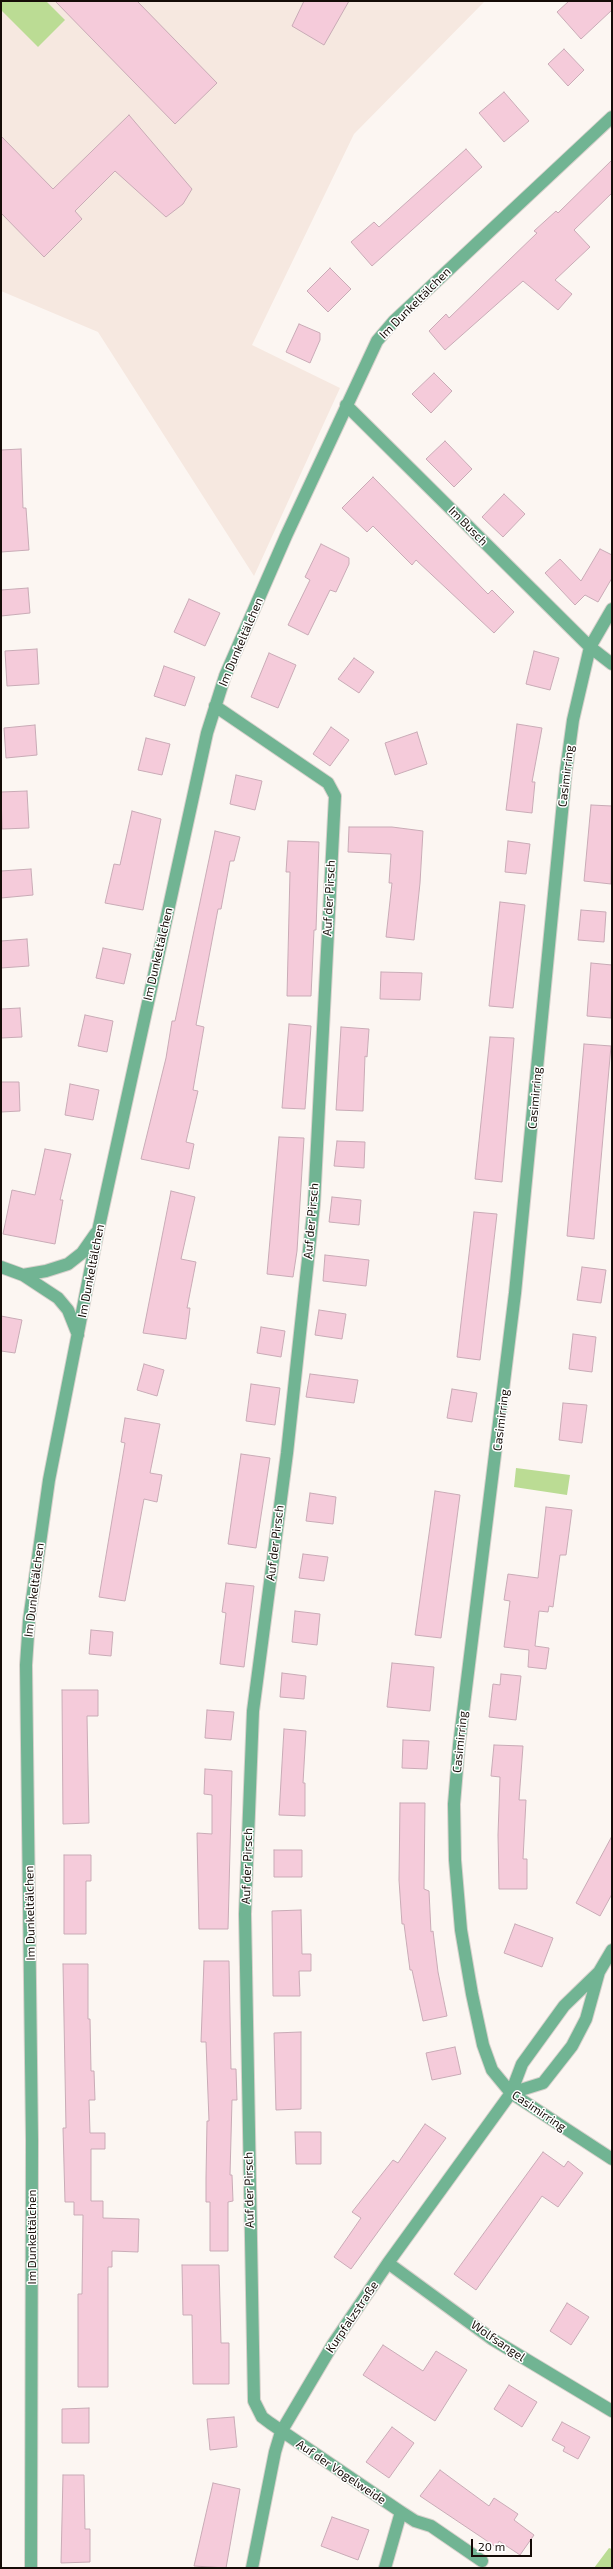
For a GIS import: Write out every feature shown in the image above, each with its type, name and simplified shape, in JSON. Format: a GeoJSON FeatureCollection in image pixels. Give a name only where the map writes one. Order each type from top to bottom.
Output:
{"type":"FeatureCollection","features":[{"type":"Feature","properties":{"kind":"street","name":"Im Dunkeltälchen"},"geometry":{"type":"LineString","coordinates":[[31,2568],[32,2140],[26,1665],[29,1620],[49,1480],[98,1231],[207,733],[215,706],[283,543],[377,341],[394,321],[612,117]]}},
{"type":"Feature","properties":{"kind":"street","name":"Im Busch"},"geometry":{"type":"LineString","coordinates":[[346,405],[590,647]]}},
{"type":"Feature","properties":{"kind":"street","name":"Casimirring"},"geometry":{"type":"LineString","coordinates":[[612,609],[590,647],[573,720],[563,794],[516,1293],[460,1730],[454,1804],[456,1875],[461,1930],[472,1994],[483,2045],[492,2070],[511,2093],[612,2159]]}},
{"type":"Feature","properties":{"kind":"street"},"geometry":{"type":"LineString","coordinates":[[590,647],[612,664]]}},
{"type":"Feature","properties":{"kind":"street","name":"Auf der Pirsch"},"geometry":{"type":"LineString","coordinates":[[215,706],[328,783],[335,796],[314,1204],[287,1453],[253,1711],[245,1914],[254,2401],[262,2417],[281,2432]]}},
{"type":"Feature","properties":{"kind":"street"},"geometry":{"type":"LineString","coordinates":[[23,1275],[46,1272],[68,1264],[82,1253],[98,1231]]}},
{"type":"Feature","properties":{"kind":"street"},"geometry":{"type":"LineString","coordinates":[[1,1267],[23,1275],[58,1298],[68,1310],[78,1338]]}},
{"type":"Feature","properties":{"kind":"street","name":"Kurpfalzstraße"},"geometry":{"type":"LineString","coordinates":[[252,2568],[275,2452],[281,2432],[333,2344],[388,2263],[511,2093],[522,2064],[564,2006],[599,1972],[612,1950]]}},
{"type":"Feature","properties":{"kind":"street","name":"Kurpfalzstraße"},"geometry":{"type":"LineString","coordinates":[[511,2093],[543,2082],[572,2046],[586,2020],[599,1972]]}},
{"type":"Feature","properties":{"kind":"street","name":"Wolfsangel"},"geometry":{"type":"LineString","coordinates":[[388,2263],[492,2339],[612,2411]]}},
{"type":"Feature","properties":{"kind":"street","name":"Auf der Vogelweide"},"geometry":{"type":"LineString","coordinates":[[281,2432],[415,2521],[431,2526],[482,2561]]}},
{"type":"Feature","properties":{"kind":"street"},"geometry":{"type":"LineString","coordinates":[[385,2568],[401,2512]]}},
{"type":"Feature","properties":{"kind":"shaded area"},"geometry":{"type":"Polygon","coordinates":[[[1,1],[485,1],[354,134],[252,345],[340,388],[254,576],[98,332],[1,291],[1,1]]]}},
{"type":"Feature","properties":{"kind":"green space"},"geometry":{"type":"Polygon","coordinates":[[[1,1],[46,1],[65,20],[38,47],[1,10],[1,1]]]}},
{"type":"Feature","properties":{"kind":"green space"},"geometry":{"type":"Polygon","coordinates":[[[516,1468],[570,1475],[567,1495],[514,1487],[516,1468]]]}},
{"type":"Feature","properties":{"kind":"green space"},"geometry":{"type":"Polygon","coordinates":[[[609,2548],[612,2549],[612,2568],[594,2568],[609,2548]]]}},
{"type":"Feature","properties":{"kind":"building"},"geometry":{"type":"Polygon","coordinates":[[[55,1],[137,1],[217,83],[175,124],[55,1]]]}},
{"type":"Feature","properties":{"kind":"building"},"geometry":{"type":"Polygon","coordinates":[[[304,1],[349,1],[324,45],[292,26],[304,1]]]}},
{"type":"Feature","properties":{"kind":"building"},"geometry":{"type":"Polygon","coordinates":[[[569,1],[612,1],[612,10],[581,39],[557,12],[569,1]]]}},
{"type":"Feature","properties":{"kind":"building"},"geometry":{"type":"Polygon","coordinates":[[[564,49],[584,70],[568,86],[548,64],[564,49]]]}},
{"type":"Feature","properties":{"kind":"building"},"geometry":{"type":"Polygon","coordinates":[[[504,92],[529,121],[504,142],[479,113],[504,92]]]}},
{"type":"Feature","properties":{"kind":"building"},"geometry":{"type":"Polygon","coordinates":[[[129,115],[192,189],[183,204],[166,217],[115,171],[75,211],[82,219],[44,257],[1,213],[1,136],[53,189],[129,115]]]}},
{"type":"Feature","properties":{"kind":"building"},"geometry":{"type":"Polygon","coordinates":[[[466,149],[482,167],[372,266],[351,242],[374,222],[379,227],[466,149]]]}},
{"type":"Feature","properties":{"kind":"building"},"geometry":{"type":"Polygon","coordinates":[[[612,160],[612,193],[574,230],[590,247],[555,280],[572,294],[558,310],[523,281],[445,350],[429,331],[446,314],[449,318],[537,233],[534,231],[556,211],[558,213],[612,160]]]}},
{"type":"Feature","properties":{"kind":"building"},"geometry":{"type":"Polygon","coordinates":[[[330,268],[351,289],[328,312],[307,291],[330,268]]]}},
{"type":"Feature","properties":{"kind":"building"},"geometry":{"type":"Polygon","coordinates":[[[299,324],[320,333],[320,340],[310,363],[286,352],[299,324]]]}},
{"type":"Feature","properties":{"kind":"building"},"geometry":{"type":"Polygon","coordinates":[[[434,373],[452,391],[431,413],[412,394],[434,373]]]}},
{"type":"Feature","properties":{"kind":"building"},"geometry":{"type":"Polygon","coordinates":[[[445,441],[472,469],[454,487],[426,459],[445,441]]]}},
{"type":"Feature","properties":{"kind":"building"},"geometry":{"type":"Polygon","coordinates":[[[21,449],[23,508],[26,508],[29,550],[1,552],[1,450],[21,449]]]}},
{"type":"Feature","properties":{"kind":"building"},"geometry":{"type":"Polygon","coordinates":[[[373,477],[488,594],[492,590],[514,612],[494,633],[416,560],[412,565],[373,526],[367,532],[342,508],[373,477]]]}},
{"type":"Feature","properties":{"kind":"building"},"geometry":{"type":"Polygon","coordinates":[[[504,494],[525,514],[503,537],[482,517],[504,494]]]}},
{"type":"Feature","properties":{"kind":"building"},"geometry":{"type":"Polygon","coordinates":[[[321,544],[349,558],[349,564],[336,592],[330,590],[308,635],[288,625],[310,580],[305,577],[321,544]]]}},
{"type":"Feature","properties":{"kind":"building"},"geometry":{"type":"Polygon","coordinates":[[[600,549],[612,555],[612,578],[598,602],[585,595],[575,605],[545,573],[560,559],[581,581],[600,549]]]}},
{"type":"Feature","properties":{"kind":"building"},"geometry":{"type":"Polygon","coordinates":[[[28,588],[30,613],[1,616],[1,590],[28,588]]]}},
{"type":"Feature","properties":{"kind":"building"},"geometry":{"type":"Polygon","coordinates":[[[189,599],[220,613],[205,646],[174,632],[189,599]]]}},
{"type":"Feature","properties":{"kind":"building"},"geometry":{"type":"Polygon","coordinates":[[[37,649],[39,684],[7,686],[5,651],[37,649]]]}},
{"type":"Feature","properties":{"kind":"building"},"geometry":{"type":"Polygon","coordinates":[[[534,651],[559,658],[550,690],[526,684],[534,651]]]}},
{"type":"Feature","properties":{"kind":"building"},"geometry":{"type":"Polygon","coordinates":[[[269,653],[296,665],[278,708],[251,697],[269,653]]]}},
{"type":"Feature","properties":{"kind":"building"},"geometry":{"type":"Polygon","coordinates":[[[354,658],[374,672],[359,693],[338,679],[354,658]]]}},
{"type":"Feature","properties":{"kind":"building"},"geometry":{"type":"Polygon","coordinates":[[[164,666],[195,677],[185,706],[154,696],[164,666]]]}},
{"type":"Feature","properties":{"kind":"building"},"geometry":{"type":"Polygon","coordinates":[[[517,724],[542,728],[532,782],[535,782],[532,813],[506,810],[517,724]]]}},
{"type":"Feature","properties":{"kind":"building"},"geometry":{"type":"Polygon","coordinates":[[[35,725],[37,755],[6,758],[4,728],[35,725]]]}},
{"type":"Feature","properties":{"kind":"building"},"geometry":{"type":"Polygon","coordinates":[[[331,727],[349,740],[330,766],[313,754],[331,727]]]}},
{"type":"Feature","properties":{"kind":"building"},"geometry":{"type":"Polygon","coordinates":[[[417,732],[427,764],[395,775],[385,743],[417,732]]]}},
{"type":"Feature","properties":{"kind":"building"},"geometry":{"type":"Polygon","coordinates":[[[146,738],[170,744],[162,775],[138,770],[146,738]]]}},
{"type":"Feature","properties":{"kind":"building"},"geometry":{"type":"Polygon","coordinates":[[[236,775],[262,781],[255,810],[230,804],[236,775]]]}},
{"type":"Feature","properties":{"kind":"building"},"geometry":{"type":"Polygon","coordinates":[[[27,791],[29,828],[2,829],[1,792],[27,791]]]}},
{"type":"Feature","properties":{"kind":"building"},"geometry":{"type":"Polygon","coordinates":[[[591,805],[612,806],[611,884],[584,881],[591,805]]]}},
{"type":"Feature","properties":{"kind":"building"},"geometry":{"type":"Polygon","coordinates":[[[132,811],[161,819],[143,910],[105,903],[114,864],[120,865],[132,811]]]}},
{"type":"Feature","properties":{"kind":"building"},"geometry":{"type":"Polygon","coordinates":[[[349,827],[392,827],[423,831],[420,883],[414,940],[386,937],[392,883],[389,883],[391,854],[348,852],[349,827]]]}},
{"type":"Feature","properties":{"kind":"building"},"geometry":{"type":"Polygon","coordinates":[[[215,831],[240,837],[234,861],[230,861],[221,909],[218,909],[196,1025],[204,1027],[193,1090],[198,1091],[186,1142],[194,1144],[189,1169],[141,1159],[166,1058],[172,1021],[175,1021],[215,831]]]}},
{"type":"Feature","properties":{"kind":"building"},"geometry":{"type":"Polygon","coordinates":[[[288,841],[319,842],[316,930],[314,930],[311,996],[287,996],[290,872],[286,872],[288,841]]]}},
{"type":"Feature","properties":{"kind":"building"},"geometry":{"type":"Polygon","coordinates":[[[508,841],[530,844],[526,874],[505,872],[508,841]]]}},
{"type":"Feature","properties":{"kind":"building"},"geometry":{"type":"Polygon","coordinates":[[[31,869],[33,895],[1,898],[1,871],[31,869]]]}},
{"type":"Feature","properties":{"kind":"building"},"geometry":{"type":"Polygon","coordinates":[[[500,902],[525,905],[513,1008],[489,1006],[500,902]]]}},
{"type":"Feature","properties":{"kind":"building"},"geometry":{"type":"Polygon","coordinates":[[[581,910],[606,912],[604,942],[578,940],[581,910]]]}},
{"type":"Feature","properties":{"kind":"building"},"geometry":{"type":"Polygon","coordinates":[[[27,939],[29,966],[1,968],[1,941],[27,939]]]}},
{"type":"Feature","properties":{"kind":"building"},"geometry":{"type":"Polygon","coordinates":[[[103,948],[131,954],[124,984],[96,978],[103,948]]]}},
{"type":"Feature","properties":{"kind":"building"},"geometry":{"type":"Polygon","coordinates":[[[591,963],[612,965],[611,1018],[587,1016],[591,963]]]}},
{"type":"Feature","properties":{"kind":"building"},"geometry":{"type":"Polygon","coordinates":[[[381,972],[422,973],[420,1000],[380,999],[381,972]]]}},
{"type":"Feature","properties":{"kind":"building"},"geometry":{"type":"Polygon","coordinates":[[[20,1008],[22,1037],[1,1038],[1,1009],[20,1008]]]}},
{"type":"Feature","properties":{"kind":"building"},"geometry":{"type":"Polygon","coordinates":[[[85,1015],[113,1021],[107,1052],[78,1046],[85,1015]]]}},
{"type":"Feature","properties":{"kind":"building"},"geometry":{"type":"Polygon","coordinates":[[[289,1024],[311,1026],[305,1109],[282,1108],[289,1024]]]}},
{"type":"Feature","properties":{"kind":"building"},"geometry":{"type":"Polygon","coordinates":[[[341,1027],[369,1029],[367,1057],[365,1056],[363,1111],[336,1110],[341,1027]]]}},
{"type":"Feature","properties":{"kind":"building"},"geometry":{"type":"Polygon","coordinates":[[[490,1037],[514,1038],[502,1182],[475,1179],[490,1037]]]}},
{"type":"Feature","properties":{"kind":"building"},"geometry":{"type":"Polygon","coordinates":[[[584,1044],[611,1046],[594,1239],[567,1236],[584,1044]]]}},
{"type":"Feature","properties":{"kind":"building"},"geometry":{"type":"Polygon","coordinates":[[[1,1082],[19,1082],[20,1111],[1,1112],[1,1082]]]}},
{"type":"Feature","properties":{"kind":"building"},"geometry":{"type":"Polygon","coordinates":[[[70,1084],[99,1090],[93,1120],[65,1115],[70,1084]]]}},
{"type":"Feature","properties":{"kind":"building"},"geometry":{"type":"Polygon","coordinates":[[[279,1137],[304,1138],[297,1251],[293,1277],[267,1274],[279,1137]]]}},
{"type":"Feature","properties":{"kind":"building"},"geometry":{"type":"Polygon","coordinates":[[[337,1141],[365,1142],[364,1168],[334,1166],[337,1141]]]}},
{"type":"Feature","properties":{"kind":"building"},"geometry":{"type":"Polygon","coordinates":[[[45,1149],[71,1154],[60,1200],[63,1200],[55,1244],[3,1234],[12,1190],[35,1195],[45,1149]]]}},
{"type":"Feature","properties":{"kind":"building"},"geometry":{"type":"Polygon","coordinates":[[[171,1191],[195,1197],[181,1259],[196,1262],[187,1308],[190,1308],[186,1339],[143,1333],[171,1191]]]}},
{"type":"Feature","properties":{"kind":"building"},"geometry":{"type":"Polygon","coordinates":[[[332,1197],[361,1200],[359,1225],[329,1222],[332,1197]]]}},
{"type":"Feature","properties":{"kind":"building"},"geometry":{"type":"Polygon","coordinates":[[[474,1212],[497,1214],[480,1360],[457,1357],[474,1212]]]}},
{"type":"Feature","properties":{"kind":"building"},"geometry":{"type":"Polygon","coordinates":[[[325,1255],[369,1260],[366,1286],[323,1281],[325,1255]]]}},
{"type":"Feature","properties":{"kind":"building"},"geometry":{"type":"Polygon","coordinates":[[[582,1267],[606,1270],[601,1303],[577,1300],[582,1267]]]}},
{"type":"Feature","properties":{"kind":"building"},"geometry":{"type":"Polygon","coordinates":[[[319,1310],[346,1314],[342,1339],[315,1335],[319,1310]]]}},
{"type":"Feature","properties":{"kind":"building"},"geometry":{"type":"Polygon","coordinates":[[[1,1316],[22,1320],[15,1353],[1,1351],[1,1316]]]}},
{"type":"Feature","properties":{"kind":"building"},"geometry":{"type":"Polygon","coordinates":[[[261,1327],[285,1331],[281,1357],[257,1353],[261,1327]]]}},
{"type":"Feature","properties":{"kind":"building"},"geometry":{"type":"Polygon","coordinates":[[[573,1334],[596,1337],[592,1372],[569,1369],[573,1334]]]}},
{"type":"Feature","properties":{"kind":"building"},"geometry":{"type":"Polygon","coordinates":[[[144,1364],[164,1370],[157,1396],[137,1390],[144,1364]]]}},
{"type":"Feature","properties":{"kind":"building"},"geometry":{"type":"Polygon","coordinates":[[[310,1374],[358,1380],[354,1403],[306,1397],[310,1374]]]}},
{"type":"Feature","properties":{"kind":"building"},"geometry":{"type":"Polygon","coordinates":[[[251,1384],[280,1388],[275,1425],[246,1421],[251,1384]]]}},
{"type":"Feature","properties":{"kind":"building"},"geometry":{"type":"Polygon","coordinates":[[[452,1389],[477,1393],[472,1422],[447,1418],[452,1389]]]}},
{"type":"Feature","properties":{"kind":"building"},"geometry":{"type":"Polygon","coordinates":[[[563,1403],[587,1405],[582,1443],[559,1440],[563,1403]]]}},
{"type":"Feature","properties":{"kind":"building"},"geometry":{"type":"Polygon","coordinates":[[[125,1418],[160,1424],[150,1473],[162,1475],[157,1502],[144,1499],[125,1601],[99,1597],[125,1443],[121,1442],[125,1418]]]}},
{"type":"Feature","properties":{"kind":"building"},"geometry":{"type":"Polygon","coordinates":[[[241,1454],[270,1458],[256,1548],[228,1544],[241,1454]]]}},
{"type":"Feature","properties":{"kind":"building"},"geometry":{"type":"Polygon","coordinates":[[[435,1491],[460,1495],[441,1638],[415,1635],[435,1491]]]}},
{"type":"Feature","properties":{"kind":"building"},"geometry":{"type":"Polygon","coordinates":[[[310,1493],[336,1497],[333,1524],[306,1521],[310,1493]]]}},
{"type":"Feature","properties":{"kind":"building"},"geometry":{"type":"Polygon","coordinates":[[[546,1507],[572,1510],[566,1555],[560,1555],[553,1607],[549,1606],[548,1612],[539,1611],[535,1646],[549,1648],[546,1669],[528,1667],[529,1650],[504,1647],[510,1601],[504,1600],[508,1574],[538,1578],[546,1507]]]}},
{"type":"Feature","properties":{"kind":"building"},"geometry":{"type":"Polygon","coordinates":[[[303,1554],[328,1557],[324,1581],[299,1578],[303,1554]]]}},
{"type":"Feature","properties":{"kind":"building"},"geometry":{"type":"Polygon","coordinates":[[[226,1583],[254,1586],[244,1667],[220,1664],[226,1613],[222,1612],[226,1583]]]}},
{"type":"Feature","properties":{"kind":"building"},"geometry":{"type":"Polygon","coordinates":[[[295,1611],[320,1614],[317,1645],[292,1642],[295,1611]]]}},
{"type":"Feature","properties":{"kind":"building"},"geometry":{"type":"Polygon","coordinates":[[[91,1630],[113,1632],[111,1656],[89,1654],[91,1630]]]}},
{"type":"Feature","properties":{"kind":"building"},"geometry":{"type":"Polygon","coordinates":[[[392,1663],[434,1667],[430,1711],[387,1707],[392,1663]]]}},
{"type":"Feature","properties":{"kind":"building"},"geometry":{"type":"Polygon","coordinates":[[[282,1673],[306,1676],[304,1699],[280,1697],[282,1673]]]}},
{"type":"Feature","properties":{"kind":"building"},"geometry":{"type":"Polygon","coordinates":[[[501,1674],[521,1676],[516,1720],[489,1717],[493,1684],[500,1685],[501,1674]]]}},
{"type":"Feature","properties":{"kind":"building"},"geometry":{"type":"Polygon","coordinates":[[[62,1690],[98,1690],[98,1716],[87,1716],[89,1823],[63,1824],[62,1690]]]}},
{"type":"Feature","properties":{"kind":"building"},"geometry":{"type":"Polygon","coordinates":[[[207,1710],[234,1712],[231,1740],[205,1738],[207,1710]]]}},
{"type":"Feature","properties":{"kind":"building"},"geometry":{"type":"Polygon","coordinates":[[[284,1729],[306,1731],[303,1783],[305,1783],[305,1816],[279,1815],[284,1729]]]}},
{"type":"Feature","properties":{"kind":"building"},"geometry":{"type":"Polygon","coordinates":[[[403,1740],[429,1741],[427,1769],[402,1768],[403,1740]]]}},
{"type":"Feature","properties":{"kind":"building"},"geometry":{"type":"Polygon","coordinates":[[[494,1745],[523,1746],[519,1800],[526,1800],[523,1859],[527,1859],[527,1889],[499,1889],[498,1835],[500,1777],[491,1776],[494,1745]]]}},
{"type":"Feature","properties":{"kind":"building"},"geometry":{"type":"Polygon","coordinates":[[[205,1769],[232,1771],[228,1929],[199,1929],[197,1833],[212,1834],[212,1795],[204,1794],[205,1769]]]}},
{"type":"Feature","properties":{"kind":"building"},"geometry":{"type":"Polygon","coordinates":[[[400,1803],[425,1803],[424,1889],[429,1891],[431,1932],[433,1931],[438,1972],[447,2016],[423,2021],[412,1970],[410,1970],[404,1924],[402,1924],[399,1880],[400,1803]]]}},
{"type":"Feature","properties":{"kind":"building"},"geometry":{"type":"Polygon","coordinates":[[[612,1836],[612,1894],[600,1916],[576,1903],[612,1836]]]}},
{"type":"Feature","properties":{"kind":"building"},"geometry":{"type":"Polygon","coordinates":[[[274,1850],[302,1850],[302,1877],[274,1877],[274,1850]]]}},
{"type":"Feature","properties":{"kind":"building"},"geometry":{"type":"Polygon","coordinates":[[[64,1855],[91,1855],[91,1881],[86,1881],[86,1934],[64,1934],[64,1855]]]}},
{"type":"Feature","properties":{"kind":"building"},"geometry":{"type":"Polygon","coordinates":[[[301,1910],[302,1954],[311,1954],[311,1971],[299,1971],[300,1996],[273,1996],[272,1911],[301,1910]]]}},
{"type":"Feature","properties":{"kind":"building"},"geometry":{"type":"Polygon","coordinates":[[[515,1924],[553,1938],[542,1967],[504,1953],[515,1924]]]}},
{"type":"Feature","properties":{"kind":"building"},"geometry":{"type":"Polygon","coordinates":[[[204,1961],[229,1961],[231,2069],[236,2069],[237,2100],[232,2100],[230,2175],[232,2175],[233,2201],[228,2202],[228,2251],[210,2251],[210,2202],[206,2202],[207,2121],[209,2121],[206,2042],[201,2042],[204,1961]]]}},
{"type":"Feature","properties":{"kind":"building"},"geometry":{"type":"Polygon","coordinates":[[[63,1964],[88,1964],[88,2019],[90,2019],[91,2071],[94,2071],[95,2100],[89,2100],[90,2133],[105,2133],[105,2149],[91,2149],[91,2201],[103,2201],[103,2218],[139,2219],[138,2252],[112,2251],[112,2267],[108,2267],[108,2387],[78,2387],[78,2294],[82,2294],[83,2215],[74,2215],[74,2202],[65,2202],[63,2128],[66,2128],[63,1964]]]}},
{"type":"Feature","properties":{"kind":"building"},"geometry":{"type":"Polygon","coordinates":[[[301,2032],[301,2109],[276,2110],[274,2033],[301,2032]]]}},
{"type":"Feature","properties":{"kind":"building"},"geometry":{"type":"Polygon","coordinates":[[[455,2047],[461,2074],[432,2080],[426,2053],[455,2047]]]}},
{"type":"Feature","properties":{"kind":"building"},"geometry":{"type":"Polygon","coordinates":[[[425,2124],[446,2138],[351,2269],[334,2257],[361,2218],[352,2212],[393,2160],[398,2163],[425,2124]]]}},
{"type":"Feature","properties":{"kind":"building"},"geometry":{"type":"Polygon","coordinates":[[[295,2132],[321,2132],[321,2164],[296,2164],[295,2132]]]}},
{"type":"Feature","properties":{"kind":"building"},"geometry":{"type":"Polygon","coordinates":[[[543,2152],[564,2167],[568,2161],[583,2173],[558,2207],[542,2196],[476,2290],[454,2274],[543,2152]]]}},
{"type":"Feature","properties":{"kind":"building"},"geometry":{"type":"Polygon","coordinates":[[[182,2265],[219,2265],[221,2343],[229,2343],[229,2384],[193,2384],[192,2315],[183,2315],[182,2265]]]}},
{"type":"Feature","properties":{"kind":"building"},"geometry":{"type":"Polygon","coordinates":[[[567,2303],[589,2317],[571,2345],[550,2331],[567,2303]]]}},
{"type":"Feature","properties":{"kind":"building"},"geometry":{"type":"Polygon","coordinates":[[[383,2345],[423,2371],[436,2351],[467,2370],[435,2421],[363,2375],[383,2345]]]}},
{"type":"Feature","properties":{"kind":"building"},"geometry":{"type":"Polygon","coordinates":[[[509,2385],[537,2402],[522,2427],[494,2409],[509,2385]]]}},
{"type":"Feature","properties":{"kind":"building"},"geometry":{"type":"Polygon","coordinates":[[[89,2408],[89,2443],[62,2443],[62,2409],[89,2408]]]}},
{"type":"Feature","properties":{"kind":"building"},"geometry":{"type":"Polygon","coordinates":[[[234,2417],[237,2447],[210,2450],[207,2419],[234,2417]]]}},
{"type":"Feature","properties":{"kind":"building"},"geometry":{"type":"Polygon","coordinates":[[[562,2422],[590,2437],[578,2459],[563,2451],[565,2447],[552,2440],[562,2422]]]}},
{"type":"Feature","properties":{"kind":"building"},"geometry":{"type":"Polygon","coordinates":[[[392,2427],[414,2443],[389,2478],[366,2462],[392,2427]]]}},
{"type":"Feature","properties":{"kind":"building"},"geometry":{"type":"Polygon","coordinates":[[[440,2470],[489,2506],[494,2498],[518,2514],[514,2520],[534,2535],[520,2555],[499,2541],[496,2547],[420,2496],[440,2470]]]}},
{"type":"Feature","properties":{"kind":"building"},"geometry":{"type":"Polygon","coordinates":[[[63,2475],[84,2475],[85,2529],[90,2529],[90,2562],[61,2563],[63,2475]]]}},
{"type":"Feature","properties":{"kind":"building"},"geometry":{"type":"Polygon","coordinates":[[[213,2483],[240,2489],[226,2568],[194,2566],[213,2483]]]}},
{"type":"Feature","properties":{"kind":"building"},"geometry":{"type":"Polygon","coordinates":[[[332,2517],[369,2530],[358,2560],[321,2546],[332,2517]]]}}]}
